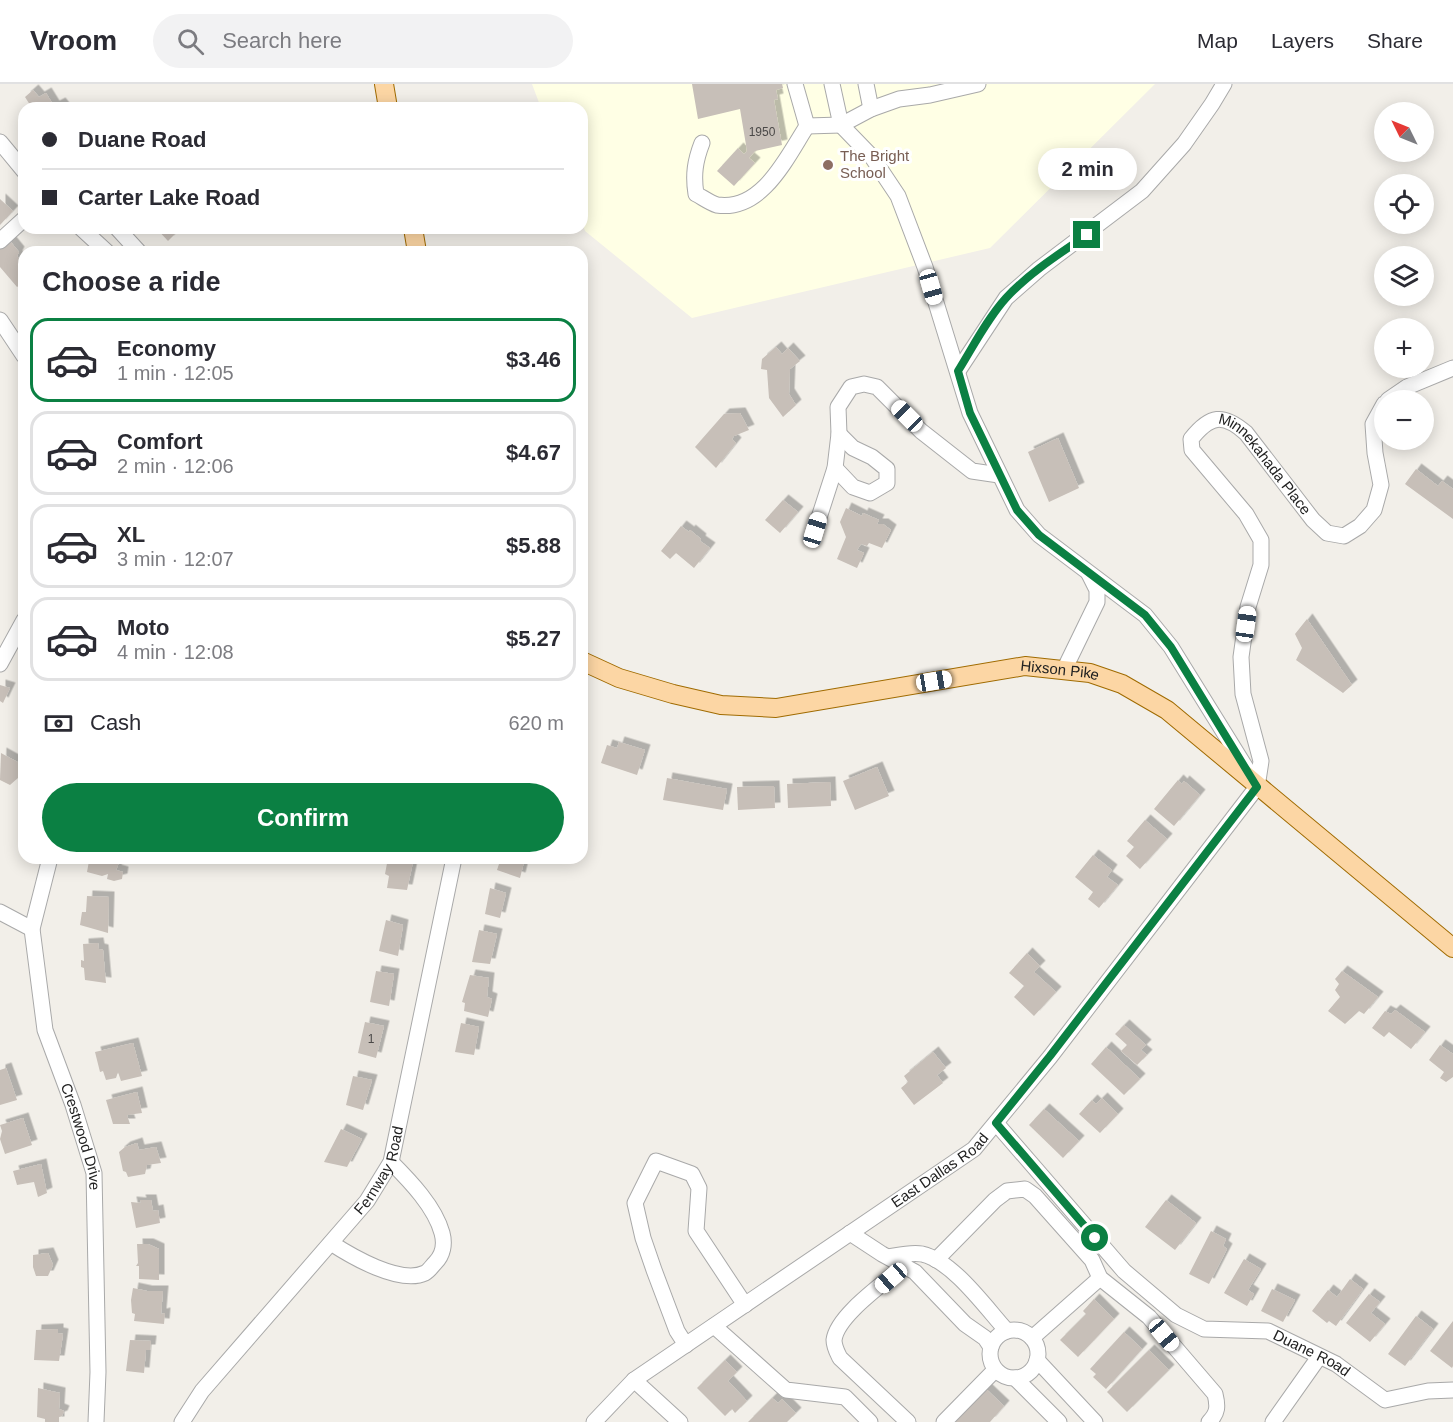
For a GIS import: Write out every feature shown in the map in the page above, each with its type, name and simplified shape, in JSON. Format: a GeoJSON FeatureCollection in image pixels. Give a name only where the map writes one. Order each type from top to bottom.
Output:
{"type":"FeatureCollection","features":[{"type":"Feature","properties":{"kind":"main road"},"geometry":{"type":"LineString","coordinates":[[384,84],[387,102]]}},
{"type":"Feature","properties":{"kind":"main road","name":"Hixson Pike"},"geometry":{"type":"LineString","coordinates":[[588,664],[619,678],[673,694],[721,705],[776,708],[1025,666],[1090,673],[1122,684],[1167,710],[1453,948]]}},
{"type":"Feature","properties":{"kind":"street"},"geometry":{"type":"LineString","coordinates":[[702,143],[695,161],[696,194],[716,205],[738,204],[752,198],[768,184],[807,126],[795,84]]}},
{"type":"Feature","properties":{"kind":"street"},"geometry":{"type":"LineString","coordinates":[[832,84],[842,125],[872,157],[898,196],[926,267],[970,413],[1017,510],[1039,535],[1145,615],[1171,647],[1257,787]]}},
{"type":"Feature","properties":{"kind":"street"},"geometry":{"type":"LineString","coordinates":[[866,84],[871,109]]}},
{"type":"Feature","properties":{"kind":"street"},"geometry":{"type":"LineString","coordinates":[[807,126],[842,125],[897,91],[978,84]]}},
{"type":"Feature","properties":{"kind":"street"},"geometry":{"type":"LineString","coordinates":[[958,371],[1006,298],[1039,269],[1087,235],[1142,191],[1184,144],[1224,84]]}},
{"type":"Feature","properties":{"kind":"street"},"geometry":{"type":"LineString","coordinates":[[0,142],[18,161]]}},
{"type":"Feature","properties":{"kind":"street"},"geometry":{"type":"LineString","coordinates":[[0,241],[18,224]]}},
{"type":"Feature","properties":{"kind":"street"},"geometry":{"type":"LineString","coordinates":[[88,234],[100,246]]}},
{"type":"Feature","properties":{"kind":"street"},"geometry":{"type":"LineString","coordinates":[[122,234],[134,246]]}},
{"type":"Feature","properties":{"kind":"street"},"geometry":{"type":"LineString","coordinates":[[0,320],[18,347]]}},
{"type":"Feature","properties":{"kind":"street","name":"Minnekahada Place"},"geometry":{"type":"LineString","coordinates":[[1403,390],[1451,373]]}},
{"type":"Feature","properties":{"kind":"street"},"geometry":{"type":"LineString","coordinates":[[815,530],[835,468],[839,434],[838,407],[851,387],[864,384],[877,387],[921,431],[972,471],[999,476]]}},
{"type":"Feature","properties":{"kind":"street","name":"Minnekahada Place"},"geometry":{"type":"LineString","coordinates":[[1257,787],[1261,761],[1243,694],[1241,657],[1248,607],[1261,565],[1261,540],[1246,514],[1192,450],[1191,439],[1206,423],[1218,418],[1233,421],[1246,433],[1313,520],[1326,533],[1344,536],[1360,526],[1374,510],[1381,485],[1375,450]]}},
{"type":"Feature","properties":{"kind":"street","name":"Minnekahada Place"},"geometry":{"type":"LineString","coordinates":[[1374,422],[1374,438]]}},
{"type":"Feature","properties":{"kind":"street"},"geometry":{"type":"LineString","coordinates":[[835,468],[853,488],[870,493],[887,483],[887,469],[872,457],[853,448],[839,434]]}},
{"type":"Feature","properties":{"kind":"street"},"geometry":{"type":"LineString","coordinates":[[1064,669],[1097,602],[1097,590],[1088,573]]}},
{"type":"Feature","properties":{"kind":"street"},"geometry":{"type":"LineString","coordinates":[[0,664],[18,631]]}},
{"type":"Feature","properties":{"kind":"street","name":"East Dallas Road"},"geometry":{"type":"LineString","coordinates":[[594,1422],[634,1380],[974,1149],[1050,1056],[1257,787]]}},
{"type":"Feature","properties":{"kind":"street","name":"Crestwood Drive"},"geometry":{"type":"LineString","coordinates":[[48,864],[32,928],[45,1030],[73,1105],[94,1173],[98,1372],[96,1422]]}},
{"type":"Feature","properties":{"kind":"street","name":"Fernway Road"},"geometry":{"type":"LineString","coordinates":[[182,1422],[202,1391],[368,1201],[391,1162],[453,864]]}},
{"type":"Feature","properties":{"kind":"street"},"geometry":{"type":"LineString","coordinates":[[0,912],[32,928]]}},
{"type":"Feature","properties":{"kind":"street","name":"Duane Road"},"geometry":{"type":"LineString","coordinates":[[996,1123],[1124,1271],[1176,1315],[1204,1329],[1268,1331],[1336,1364],[1385,1400],[1428,1391],[1453,1390]]}},
{"type":"Feature","properties":{"kind":"street"},"geometry":{"type":"LineString","coordinates":[[686,1345],[677,1331],[654,1270],[643,1238],[635,1203],[656,1161],[692,1174],[699,1188],[696,1231],[745,1305]]}},
{"type":"Feature","properties":{"kind":"street"},"geometry":{"type":"LineString","coordinates":[[331,1243],[350,1256],[388,1272],[408,1276],[425,1273],[440,1258],[444,1246],[439,1225],[417,1188],[391,1162]]}},
{"type":"Feature","properties":{"kind":"street"},"geometry":{"type":"LineString","coordinates":[[936,1260],[994,1200],[1008,1191],[1025,1189],[1035,1196],[1092,1260],[1100,1278],[1149,1317],[1215,1394],[1218,1405],[1215,1416],[1209,1422]]}},
{"type":"Feature","properties":{"kind":"street"},"geometry":{"type":"LineString","coordinates":[[850,1233],[915,1272],[965,1324],[985,1338],[991,1347]]}},
{"type":"Feature","properties":{"kind":"street"},"geometry":{"type":"LineString","coordinates":[[889,1257],[921,1254],[951,1269],[1007,1331]]}},
{"type":"Feature","properties":{"kind":"street"},"geometry":{"type":"LineString","coordinates":[[905,1265],[847,1316],[834,1340],[840,1358],[908,1422]]}},
{"type":"Feature","properties":{"kind":"street"},"geometry":{"type":"LineString","coordinates":[[1032,1338],[1100,1278]]}},
{"type":"Feature","properties":{"kind":"street"},"geometry":{"type":"LineString","coordinates":[[714,1326],[786,1390],[845,1397],[870,1422]]}},
{"type":"Feature","properties":{"kind":"street"},"geometry":{"type":"LineString","coordinates":[[1016,1330],[1025,1333],[1036,1345],[1037,1360],[1025,1376],[1008,1378],[995,1370],[990,1359],[991,1347],[1000,1335],[1007,1331],[1016,1330]]}},
{"type":"Feature","properties":{"kind":"street"},"geometry":{"type":"LineString","coordinates":[[1273,1422],[1319,1357]]}},
{"type":"Feature","properties":{"kind":"street"},"geometry":{"type":"LineString","coordinates":[[1037,1360],[1095,1422]]}},
{"type":"Feature","properties":{"kind":"street"},"geometry":{"type":"LineString","coordinates":[[944,1422],[995,1370]]}},
{"type":"Feature","properties":{"kind":"street"},"geometry":{"type":"LineString","coordinates":[[1015,1378],[1059,1422]]}},
{"type":"Feature","properties":{"kind":"street"},"geometry":{"type":"LineString","coordinates":[[634,1380],[680,1422]]}},
{"type":"Feature","properties":{"kind":"shaded area","name":"The Bright School"},"geometry":{"type":"Polygon","coordinates":[[[532,84],[1155,84],[990,248],[692,318],[588,233],[588,102],[539,102],[532,84]]]}},
{"type":"Feature","properties":{"kind":"building"},"geometry":{"type":"Polygon","coordinates":[[[692,84],[782,84],[783,88],[776,90],[778,99],[774,100],[782,145],[755,151],[749,158],[755,163],[734,186],[717,171],[738,148],[744,154],[747,151],[740,109],[698,119],[692,84]]]}},
{"type":"Feature","properties":{"kind":"building"},"geometry":{"type":"Polygon","coordinates":[[[33,90],[39,97],[46,93],[52,102],[28,102],[25,97],[33,90]]]}},
{"type":"Feature","properties":{"kind":"building"},"geometry":{"type":"Polygon","coordinates":[[[0,199],[13,211],[0,225],[0,199]]]}},
{"type":"Feature","properties":{"kind":"building"},"geometry":{"type":"Polygon","coordinates":[[[162,234],[175,234],[168,241],[162,234]]]}},
{"type":"Feature","properties":{"kind":"building"},"geometry":{"type":"Polygon","coordinates":[[[10,241],[18,251],[17,287],[0,267],[0,244],[10,241]]]}},
{"type":"Feature","properties":{"kind":"building"},"geometry":{"type":"Polygon","coordinates":[[[776,347],[782,354],[788,348],[800,361],[790,369],[789,394],[796,405],[783,417],[769,398],[767,370],[761,369],[762,359],[776,347]]]}},
{"type":"Feature","properties":{"kind":"building"},"geometry":{"type":"Polygon","coordinates":[[[740,413],[749,430],[734,436],[732,439],[736,443],[716,468],[695,447],[724,414],[740,413]]]}},
{"type":"Feature","properties":{"kind":"building"},"geometry":{"type":"Polygon","coordinates":[[[1058,438],[1079,488],[1049,502],[1028,452],[1058,438]]]}},
{"type":"Feature","properties":{"kind":"building"},"geometry":{"type":"Polygon","coordinates":[[[1416,469],[1438,486],[1442,481],[1453,489],[1453,519],[1405,484],[1416,469]]]}},
{"type":"Feature","properties":{"kind":"building"},"geometry":{"type":"Polygon","coordinates":[[[783,500],[798,512],[780,533],[765,520],[783,500]]]}},
{"type":"Feature","properties":{"kind":"building"},"geometry":{"type":"Polygon","coordinates":[[[846,508],[862,516],[863,513],[879,520],[877,524],[883,524],[891,530],[882,548],[869,543],[867,546],[861,544],[857,550],[864,553],[857,568],[837,559],[846,537],[840,522],[846,508]]]}},
{"type":"Feature","properties":{"kind":"building"},"geometry":{"type":"Polygon","coordinates":[[[681,526],[689,532],[690,530],[710,548],[694,568],[676,553],[670,559],[661,551],[681,526]]]}},
{"type":"Feature","properties":{"kind":"building"},"geometry":{"type":"Polygon","coordinates":[[[1307,619],[1352,685],[1343,693],[1296,660],[1302,648],[1295,634],[1307,619]]]}},
{"type":"Feature","properties":{"kind":"building"},"geometry":{"type":"Polygon","coordinates":[[[0,685],[10,688],[3,703],[0,701],[0,685]]]}},
{"type":"Feature","properties":{"kind":"building"},"geometry":{"type":"Polygon","coordinates":[[[619,742],[645,750],[637,775],[601,763],[607,745],[617,748],[619,742]]]}},
{"type":"Feature","properties":{"kind":"building"},"geometry":{"type":"Polygon","coordinates":[[[1,753],[18,762],[18,778],[10,785],[0,780],[1,753]]]}},
{"type":"Feature","properties":{"kind":"building"},"geometry":{"type":"Polygon","coordinates":[[[877,767],[889,796],[855,810],[843,781],[877,767]]]}},
{"type":"Feature","properties":{"kind":"building"},"geometry":{"type":"Polygon","coordinates":[[[667,778],[727,789],[723,810],[663,800],[667,778]]]}},
{"type":"Feature","properties":{"kind":"building"},"geometry":{"type":"Polygon","coordinates":[[[1178,780],[1182,784],[1184,781],[1200,795],[1174,826],[1154,809],[1178,780]]]}},
{"type":"Feature","properties":{"kind":"building"},"geometry":{"type":"Polygon","coordinates":[[[830,782],[831,806],[788,808],[787,784],[830,782]]]}},
{"type":"Feature","properties":{"kind":"building"},"geometry":{"type":"Polygon","coordinates":[[[774,786],[775,808],[738,810],[737,787],[774,786]]]}},
{"type":"Feature","properties":{"kind":"building"},"geometry":{"type":"Polygon","coordinates":[[[1145,820],[1167,839],[1140,869],[1126,856],[1134,847],[1127,841],[1145,820]]]}},
{"type":"Feature","properties":{"kind":"building"},"geometry":{"type":"Polygon","coordinates":[[[1093,855],[1112,870],[1107,877],[1118,885],[1099,908],[1088,899],[1093,892],[1075,877],[1093,855]]]}},
{"type":"Feature","properties":{"kind":"building"},"geometry":{"type":"Polygon","coordinates":[[[88,864],[118,864],[116,870],[123,872],[122,879],[114,881],[107,879],[108,874],[102,876],[87,872],[88,864]]]}},
{"type":"Feature","properties":{"kind":"building"},"geometry":{"type":"Polygon","coordinates":[[[387,864],[413,864],[407,890],[387,888],[389,876],[385,874],[387,864]]]}},
{"type":"Feature","properties":{"kind":"building"},"geometry":{"type":"Polygon","coordinates":[[[499,864],[524,864],[520,878],[497,870],[499,864]]]}},
{"type":"Feature","properties":{"kind":"building"},"geometry":{"type":"Polygon","coordinates":[[[490,888],[506,893],[500,918],[485,914],[490,888]]]}},
{"type":"Feature","properties":{"kind":"building"},"geometry":{"type":"Polygon","coordinates":[[[87,896],[109,897],[108,933],[80,925],[82,912],[86,912],[87,896]]]}},
{"type":"Feature","properties":{"kind":"building"},"geometry":{"type":"Polygon","coordinates":[[[386,920],[403,925],[398,956],[379,951],[386,920]]]}},
{"type":"Feature","properties":{"kind":"building"},"geometry":{"type":"Polygon","coordinates":[[[479,930],[497,934],[490,964],[472,962],[479,930]]]}},
{"type":"Feature","properties":{"kind":"building"},"geometry":{"type":"Polygon","coordinates":[[[98,943],[99,949],[103,950],[106,983],[85,980],[84,968],[81,967],[81,960],[84,961],[83,944],[98,943]]]}},
{"type":"Feature","properties":{"kind":"building"},"geometry":{"type":"Polygon","coordinates":[[[1027,953],[1040,966],[1034,972],[1056,992],[1034,1016],[1014,997],[1024,986],[1009,973],[1027,953]]]}},
{"type":"Feature","properties":{"kind":"building"},"geometry":{"type":"Polygon","coordinates":[[[376,971],[394,974],[389,1006],[370,1002],[376,971]]]}},
{"type":"Feature","properties":{"kind":"building"},"geometry":{"type":"Polygon","coordinates":[[[1342,971],[1378,997],[1364,1014],[1359,1011],[1345,1024],[1328,1011],[1340,997],[1335,990],[1339,984],[1335,979],[1342,971]]]}},
{"type":"Feature","properties":{"kind":"building"},"geometry":{"type":"Polygon","coordinates":[[[470,975],[489,978],[487,997],[492,999],[488,1017],[464,1011],[465,1003],[462,1002],[470,975]]]}},
{"type":"Feature","properties":{"kind":"building"},"geometry":{"type":"Polygon","coordinates":[[[1395,1010],[1425,1032],[1411,1049],[1389,1032],[1384,1037],[1372,1028],[1385,1011],[1391,1014],[1395,1010]]]}},
{"type":"Feature","properties":{"kind":"building"},"geometry":{"type":"Polygon","coordinates":[[[365,1022],[384,1026],[376,1058],[358,1053],[365,1022]]]}},
{"type":"Feature","properties":{"kind":"building"},"geometry":{"type":"Polygon","coordinates":[[[461,1023],[479,1027],[474,1055],[455,1052],[461,1023]]]}},
{"type":"Feature","properties":{"kind":"building"},"geometry":{"type":"Polygon","coordinates":[[[1124,1025],[1146,1045],[1141,1050],[1147,1055],[1137,1065],[1121,1051],[1127,1045],[1115,1034],[1124,1025]]]}},
{"type":"Feature","properties":{"kind":"building"},"geometry":{"type":"Polygon","coordinates":[[[133,1043],[142,1076],[121,1081],[118,1072],[116,1078],[106,1080],[103,1071],[100,1072],[95,1052],[133,1043]]]}},
{"type":"Feature","properties":{"kind":"building"},"geometry":{"type":"Polygon","coordinates":[[[1440,1045],[1453,1054],[1453,1077],[1446,1082],[1440,1078],[1444,1072],[1429,1060],[1440,1045]]]}},
{"type":"Feature","properties":{"kind":"building"},"geometry":{"type":"Polygon","coordinates":[[[1106,1047],[1140,1079],[1124,1095],[1091,1064],[1106,1047]]]}},
{"type":"Feature","properties":{"kind":"building"},"geometry":{"type":"Polygon","coordinates":[[[933,1052],[946,1068],[937,1075],[943,1083],[914,1105],[901,1088],[908,1082],[904,1076],[933,1052]]]}},
{"type":"Feature","properties":{"kind":"building"},"geometry":{"type":"Polygon","coordinates":[[[6,1068],[17,1100],[0,1105],[0,1070],[6,1068]]]}},
{"type":"Feature","properties":{"kind":"building"},"geometry":{"type":"Polygon","coordinates":[[[353,1076],[372,1080],[363,1110],[346,1105],[353,1076]]]}},
{"type":"Feature","properties":{"kind":"building"},"geometry":{"type":"Polygon","coordinates":[[[137,1092],[142,1113],[127,1115],[130,1124],[113,1124],[106,1100],[137,1092]]]}},
{"type":"Feature","properties":{"kind":"building"},"geometry":{"type":"Polygon","coordinates":[[[1102,1098],[1118,1114],[1100,1133],[1079,1114],[1092,1100],[1096,1104],[1102,1098]]]}},
{"type":"Feature","properties":{"kind":"building"},"geometry":{"type":"Polygon","coordinates":[[[1044,1109],[1079,1141],[1063,1158],[1029,1125],[1044,1109]]]}},
{"type":"Feature","properties":{"kind":"building"},"geometry":{"type":"Polygon","coordinates":[[[23,1118],[32,1145],[5,1154],[0,1139],[2,1131],[0,1125],[23,1118]]]}},
{"type":"Feature","properties":{"kind":"building"},"geometry":{"type":"Polygon","coordinates":[[[341,1129],[362,1139],[347,1167],[324,1162],[341,1129]]]}},
{"type":"Feature","properties":{"kind":"building"},"geometry":{"type":"Polygon","coordinates":[[[137,1143],[139,1150],[156,1147],[161,1163],[147,1165],[145,1174],[128,1177],[123,1171],[119,1152],[137,1143]]]}},
{"type":"Feature","properties":{"kind":"building"},"geometry":{"type":"Polygon","coordinates":[[[41,1164],[47,1193],[38,1197],[34,1182],[17,1185],[13,1171],[41,1164]]]}},
{"type":"Feature","properties":{"kind":"building"},"geometry":{"type":"Polygon","coordinates":[[[140,1200],[151,1200],[153,1211],[158,1210],[160,1223],[136,1228],[131,1202],[141,1203],[140,1200]]]}},
{"type":"Feature","properties":{"kind":"building"},"geometry":{"type":"Polygon","coordinates":[[[1166,1200],[1196,1223],[1175,1250],[1145,1227],[1166,1200]]]}},
{"type":"Feature","properties":{"kind":"building"},"geometry":{"type":"Polygon","coordinates":[[[1211,1231],[1226,1239],[1223,1246],[1227,1249],[1209,1284],[1189,1274],[1211,1231]]]}},
{"type":"Feature","properties":{"kind":"building"},"geometry":{"type":"Polygon","coordinates":[[[137,1244],[148,1244],[159,1249],[159,1280],[139,1279],[139,1266],[136,1266],[138,1263],[137,1244]]]}},
{"type":"Feature","properties":{"kind":"building"},"geometry":{"type":"Polygon","coordinates":[[[48,1253],[53,1265],[48,1276],[36,1276],[33,1255],[48,1253]]]}},
{"type":"Feature","properties":{"kind":"building"},"geometry":{"type":"Polygon","coordinates":[[[1244,1259],[1261,1269],[1248,1290],[1254,1294],[1247,1306],[1224,1293],[1244,1259]]]}},
{"type":"Feature","properties":{"kind":"building"},"geometry":{"type":"Polygon","coordinates":[[[1350,1279],[1363,1289],[1336,1326],[1329,1321],[1327,1323],[1312,1311],[1328,1290],[1337,1297],[1350,1279]]]}},
{"type":"Feature","properties":{"kind":"building"},"geometry":{"type":"Polygon","coordinates":[[[133,1288],[163,1291],[161,1314],[165,1313],[164,1324],[134,1321],[135,1314],[132,1313],[131,1300],[133,1288]]]}},
{"type":"Feature","properties":{"kind":"building"},"geometry":{"type":"Polygon","coordinates":[[[1272,1289],[1295,1300],[1283,1322],[1261,1311],[1272,1289]]]}},
{"type":"Feature","properties":{"kind":"building"},"geometry":{"type":"Polygon","coordinates":[[[1369,1294],[1380,1302],[1371,1313],[1385,1324],[1370,1342],[1346,1323],[1369,1294]]]}},
{"type":"Feature","properties":{"kind":"building"},"geometry":{"type":"Polygon","coordinates":[[[1094,1299],[1114,1319],[1078,1357],[1060,1340],[1086,1314],[1083,1311],[1094,1299]]]}},
{"type":"Feature","properties":{"kind":"building"},"geometry":{"type":"Polygon","coordinates":[[[1416,1316],[1433,1329],[1405,1366],[1388,1354],[1416,1316]]]}},
{"type":"Feature","properties":{"kind":"building"},"geometry":{"type":"Polygon","coordinates":[[[1453,1321],[1453,1366],[1452,1368],[1430,1351],[1453,1321]]]}},
{"type":"Feature","properties":{"kind":"building"},"geometry":{"type":"Polygon","coordinates":[[[58,1329],[58,1333],[63,1334],[59,1361],[34,1360],[36,1330],[58,1329]]]}},
{"type":"Feature","properties":{"kind":"building"},"geometry":{"type":"Polygon","coordinates":[[[1124,1332],[1142,1349],[1106,1389],[1093,1377],[1096,1374],[1090,1369],[1124,1332]]]}},
{"type":"Feature","properties":{"kind":"building"},"geometry":{"type":"Polygon","coordinates":[[[130,1340],[151,1341],[150,1350],[146,1350],[144,1373],[126,1371],[130,1340]]]}},
{"type":"Feature","properties":{"kind":"building"},"geometry":{"type":"Polygon","coordinates":[[[1149,1350],[1169,1370],[1127,1412],[1107,1392],[1149,1350]]]}},
{"type":"Feature","properties":{"kind":"building"},"geometry":{"type":"Polygon","coordinates":[[[725,1360],[737,1372],[728,1381],[747,1401],[735,1413],[732,1409],[725,1416],[697,1388],[725,1360]]]}},
{"type":"Feature","properties":{"kind":"building"},"geometry":{"type":"Polygon","coordinates":[[[38,1388],[60,1393],[59,1409],[64,1411],[59,1417],[59,1422],[45,1422],[45,1419],[37,1417],[38,1388]]]}},
{"type":"Feature","properties":{"kind":"building"},"geometry":{"type":"Polygon","coordinates":[[[985,1388],[1004,1406],[990,1422],[953,1422],[985,1388]]]}},
{"type":"Feature","properties":{"kind":"building"},"geometry":{"type":"Polygon","coordinates":[[[772,1398],[778,1403],[782,1399],[796,1413],[787,1422],[748,1422],[772,1398]]]}},
{"type":"Feature","properties":{"kind":"place","name":"The Bright School"},"geometry":{"type":"Point","coordinates":[828,165]}},
{"type":"Feature","properties":{"kind":"route"},"geometry":{"type":"LineString","coordinates":[[1087,235],[1039,269],[1006,298],[982,332],[958,371],[970,413],[1017,510],[1039,535],[1145,615],[1171,647],[1257,787],[996,1123],[1095,1238]]}}]}
